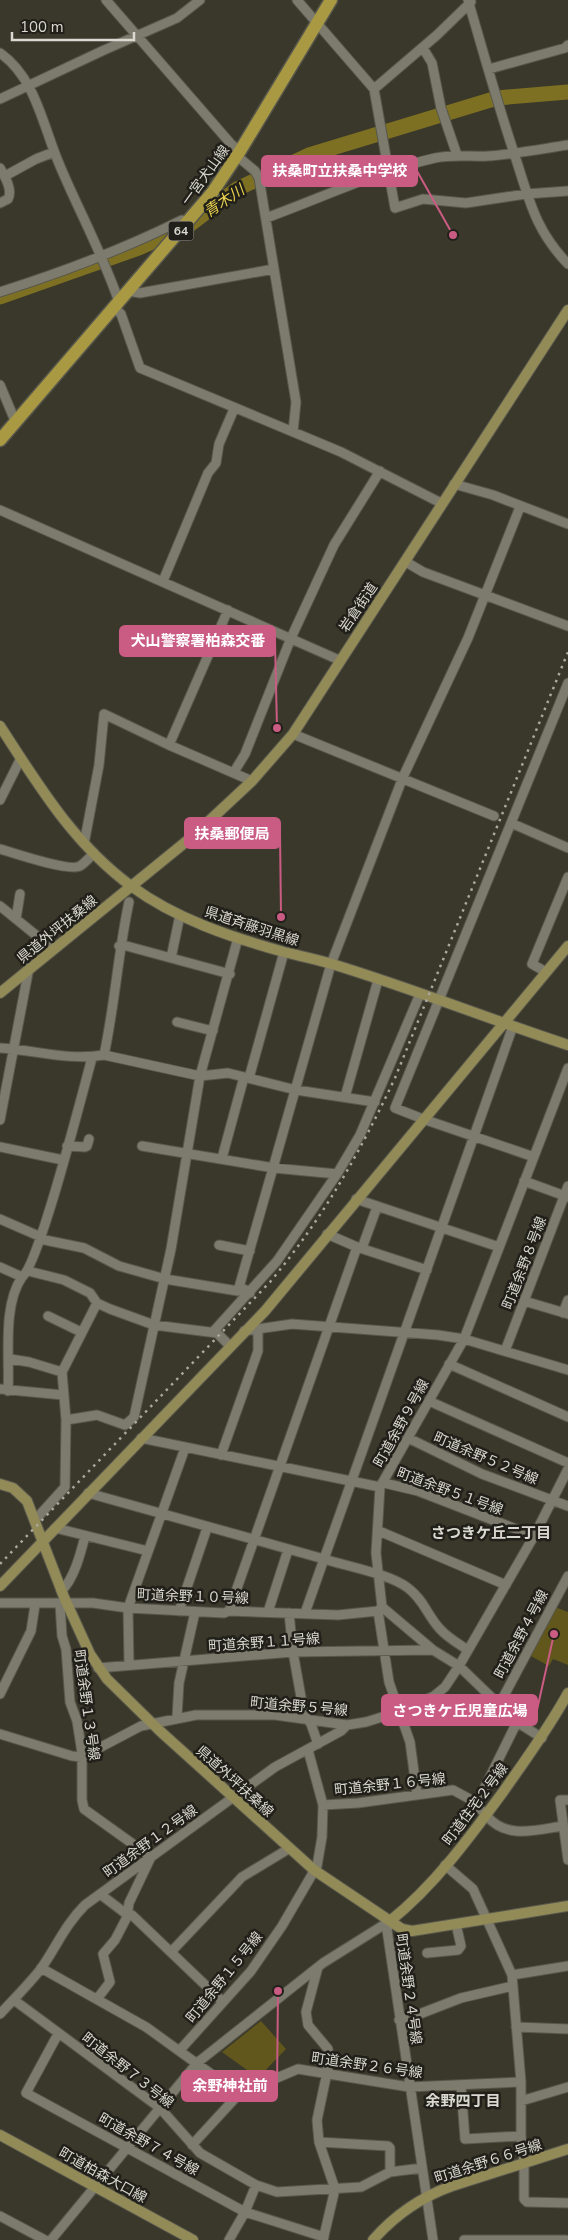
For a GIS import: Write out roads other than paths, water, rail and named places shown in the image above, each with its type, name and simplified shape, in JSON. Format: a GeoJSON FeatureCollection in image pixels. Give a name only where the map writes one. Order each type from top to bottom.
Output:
{"type":"FeatureCollection","features":[{"type":"Feature","properties":{"kind":"main road","name":"一宮犬山線"},"geometry":{"type":"LineString","coordinates":[[0,440],[189,222],[212,192],[239,154],[332,0]]}},
{"type":"Feature","properties":{"kind":"street"},"geometry":{"type":"LineString","coordinates":[[106,0],[255,171],[259,178],[296,402],[293,432]]}},
{"type":"Feature","properties":{"kind":"street"},"geometry":{"type":"LineString","coordinates":[[0,99],[177,18],[200,0]]}},
{"type":"Feature","properties":{"kind":"street"},"geometry":{"type":"LineString","coordinates":[[297,0],[374,89],[387,172],[395,208],[424,198],[466,203],[526,194],[568,191]]}},
{"type":"Feature","properties":{"kind":"street"},"geometry":{"type":"LineString","coordinates":[[374,89],[423,48],[470,1],[526,194],[545,237],[568,264]]}},
{"type":"Feature","properties":{"kind":"street"},"geometry":{"type":"LineString","coordinates":[[489,69],[565,48],[568,45]]}},
{"type":"Feature","properties":{"kind":"street"},"geometry":{"type":"LineString","coordinates":[[423,48],[432,63],[441,108],[457,155]]}},
{"type":"Feature","properties":{"kind":"street"},"geometry":{"type":"LineString","coordinates":[[0,52],[8,58],[29,87],[54,152],[102,257],[116,305],[140,368],[234,409],[293,432],[380,471],[441,502]]}},
{"type":"Feature","properties":{"kind":"street"},"geometry":{"type":"LineString","coordinates":[[266,218],[387,172],[434,158],[457,155],[474,157],[514,154],[568,145]]}},
{"type":"Feature","properties":{"kind":"street"},"geometry":{"type":"LineString","coordinates":[[0,203],[10,197],[2,172],[54,152]]}},
{"type":"Feature","properties":{"kind":"street"},"geometry":{"type":"LineString","coordinates":[[0,292],[102,257],[182,220],[189,222]]}},
{"type":"Feature","properties":{"kind":"street"},"geometry":{"type":"LineString","coordinates":[[128,291],[140,293],[274,269]]}},
{"type":"Feature","properties":{"kind":"street","name":"岩倉街道"},"geometry":{"type":"LineString","coordinates":[[131,886],[193,836],[252,781],[292,734],[339,660],[406,562],[441,502],[568,310]]}},
{"type":"Feature","properties":{"kind":"street"},"geometry":{"type":"LineString","coordinates":[[0,385],[16,423]]}},
{"type":"Feature","properties":{"kind":"street"},"geometry":{"type":"LineString","coordinates":[[163,581],[208,473],[216,463],[219,444],[234,409]]}},
{"type":"Feature","properties":{"kind":"street"},"geometry":{"type":"LineString","coordinates":[[234,772],[245,754],[268,701],[291,638],[334,545],[380,471]]}},
{"type":"Feature","properties":{"kind":"street"},"geometry":{"type":"LineString","coordinates":[[454,484],[492,495],[568,524]]}},
{"type":"Feature","properties":{"kind":"street"},"geometry":{"type":"LineString","coordinates":[[238,1291],[331,964],[403,777],[468,638],[520,507]]}},
{"type":"Feature","properties":{"kind":"street"},"geometry":{"type":"LineString","coordinates":[[0,510],[339,660]]}},
{"type":"Feature","properties":{"kind":"street"},"geometry":{"type":"LineString","coordinates":[[406,562],[423,572],[568,626]]}},
{"type":"Feature","properties":{"kind":"street"},"geometry":{"type":"LineString","coordinates":[[169,745],[228,610]]}},
{"type":"Feature","properties":{"kind":"street"},"geometry":{"type":"LineString","coordinates":[[534,1157],[395,1108],[568,683]]}},
{"type":"Feature","properties":{"kind":"street"},"geometry":{"type":"LineString","coordinates":[[84,844],[97,774],[104,714],[252,781]]}},
{"type":"Feature","properties":{"kind":"street","name":"県道斉藤羽黒線"},"geometry":{"type":"LineString","coordinates":[[0,726],[59,816],[84,844],[131,886],[180,915],[238,938],[331,964],[568,1046]]}},
{"type":"Feature","properties":{"kind":"street"},"geometry":{"type":"LineString","coordinates":[[292,734],[403,777],[494,816]]}},
{"type":"Feature","properties":{"kind":"street"},"geometry":{"type":"LineString","coordinates":[[1,796],[21,758]]}},
{"type":"Feature","properties":{"kind":"street"},"geometry":{"type":"LineString","coordinates":[[511,822],[568,848]]}},
{"type":"Feature","properties":{"kind":"street"},"geometry":{"type":"LineString","coordinates":[[0,849],[51,864],[75,868],[80,866],[94,853]]}},
{"type":"Feature","properties":{"kind":"street"},"geometry":{"type":"LineString","coordinates":[[546,972],[532,964],[568,877]]}},
{"type":"Feature","properties":{"kind":"street","name":"県道外坪扶桑線"},"geometry":{"type":"LineString","coordinates":[[0,993],[131,886]]}},
{"type":"Feature","properties":{"kind":"street"},"geometry":{"type":"LineString","coordinates":[[16,919],[20,894]]}},
{"type":"Feature","properties":{"kind":"street"},"geometry":{"type":"LineString","coordinates":[[104,1054],[112,1014],[120,946],[129,902]]}},
{"type":"Feature","properties":{"kind":"street"},"geometry":{"type":"LineString","coordinates":[[0,906],[53,949]]}},
{"type":"Feature","properties":{"kind":"street"},"geometry":{"type":"LineString","coordinates":[[171,958],[180,915]]}},
{"type":"Feature","properties":{"kind":"street"},"geometry":{"type":"LineString","coordinates":[[66,1420],[97,1415],[125,1425],[134,1417],[165,1280],[200,1076],[230,974],[238,938]]}},
{"type":"Feature","properties":{"kind":"street"},"geometry":{"type":"LineString","coordinates":[[120,946],[123,945],[230,974]]}},
{"type":"Feature","properties":{"kind":"street"},"geometry":{"type":"LineString","coordinates":[[0,1586],[285,1287],[423,1119],[509,1025],[546,972],[568,946]]}},
{"type":"Feature","properties":{"kind":"street"},"geometry":{"type":"LineString","coordinates":[[222,1158],[284,952]]}},
{"type":"Feature","properties":{"kind":"street"},"geometry":{"type":"LineString","coordinates":[[0,1120],[29,968]]}},
{"type":"Feature","properties":{"kind":"street"},"geometry":{"type":"LineString","coordinates":[[345,1097],[378,980]]}},
{"type":"Feature","properties":{"kind":"street"},"geometry":{"type":"LineString","coordinates":[[213,1332],[250,1294],[290,1245],[337,1174],[360,1135],[420,994]]}},
{"type":"Feature","properties":{"kind":"street"},"geometry":{"type":"LineString","coordinates":[[177,1022],[213,1031]]}},
{"type":"Feature","properties":{"kind":"street"},"geometry":{"type":"LineString","coordinates":[[305,1614],[474,1136],[509,1025]]}},
{"type":"Feature","properties":{"kind":"street"},"geometry":{"type":"LineString","coordinates":[[0,1048],[50,1055],[92,1058],[104,1054],[200,1076],[228,1073],[296,1090],[375,1102]]}},
{"type":"Feature","properties":{"kind":"street"},"geometry":{"type":"LineString","coordinates":[[63,1395],[4,1390],[10,1359],[8,1333],[10,1311],[40,1238],[92,1058]]}},
{"type":"Feature","properties":{"kind":"street","name":"町道余野９号線"},"geometry":{"type":"LineString","coordinates":[[417,1794],[410,1742],[401,1711],[389,1682],[384,1651],[376,1574],[382,1485],[464,1339],[568,1068]]}},
{"type":"Feature","properties":{"kind":"street"},"geometry":{"type":"LineString","coordinates":[[67,1146],[85,1147],[89,1140]]}},
{"type":"Feature","properties":{"kind":"street"},"geometry":{"type":"LineString","coordinates":[[142,1146],[274,1168],[337,1174]]}},
{"type":"Feature","properties":{"kind":"street"},"geometry":{"type":"LineString","coordinates":[[0,1147],[63,1160]]}},
{"type":"Feature","properties":{"kind":"street"},"geometry":{"type":"LineString","coordinates":[[524,1181],[566,1197]]}},
{"type":"Feature","properties":{"kind":"street","name":"町道余野８号線"},"geometry":{"type":"LineString","coordinates":[[505,1351],[566,1197],[568,1186]]}},
{"type":"Feature","properties":{"kind":"street"},"geometry":{"type":"LineString","coordinates":[[356,1199],[499,1247]]}},
{"type":"Feature","properties":{"kind":"street"},"geometry":{"type":"LineString","coordinates":[[229,1611],[329,1327],[377,1207]]}},
{"type":"Feature","properties":{"kind":"street"},"geometry":{"type":"LineString","coordinates":[[0,1220],[40,1238],[84,1248],[119,1266],[165,1280],[238,1291],[244,1289],[250,1294]]}},
{"type":"Feature","properties":{"kind":"street"},"geometry":{"type":"LineString","coordinates":[[327,1234],[427,1270]]}},
{"type":"Feature","properties":{"kind":"street"},"geometry":{"type":"LineString","coordinates":[[219,1245],[250,1250]]}},
{"type":"Feature","properties":{"kind":"street"},"geometry":{"type":"LineString","coordinates":[[0,1267],[25,1274],[64,1280],[90,1293],[97,1302],[154,1325],[217,1333],[230,1346]]}},
{"type":"Feature","properties":{"kind":"street"},"geometry":{"type":"LineString","coordinates":[[524,1301],[566,1313],[568,1300]]}},
{"type":"Feature","properties":{"kind":"street"},"geometry":{"type":"LineString","coordinates":[[35,1520],[65,1487],[66,1420],[62,1372],[97,1302]]}},
{"type":"Feature","properties":{"kind":"street"},"geometry":{"type":"LineString","coordinates":[[0,1308],[10,1311]]}},
{"type":"Feature","properties":{"kind":"street"},"geometry":{"type":"LineString","coordinates":[[48,1316],[82,1332]]}},
{"type":"Feature","properties":{"kind":"street"},"geometry":{"type":"LineString","coordinates":[[244,1332],[292,1324],[438,1335],[464,1339],[568,1370]]}},
{"type":"Feature","properties":{"kind":"street"},"geometry":{"type":"LineString","coordinates":[[221,1455],[258,1351],[258,1329]]}},
{"type":"Feature","properties":{"kind":"street"},"geometry":{"type":"LineString","coordinates":[[10,1359],[34,1363],[62,1372]]}},
{"type":"Feature","properties":{"kind":"street"},"geometry":{"type":"LineString","coordinates":[[449,1364],[568,1417]]}},
{"type":"Feature","properties":{"kind":"street"},"geometry":{"type":"LineString","coordinates":[[429,1401],[568,1463]]}},
{"type":"Feature","properties":{"kind":"street","name":"町道余野５１号線"},"geometry":{"type":"LineString","coordinates":[[141,1438],[351,1482],[382,1485],[393,1484],[432,1496],[534,1536]]}},
{"type":"Feature","properties":{"kind":"street","name":"町道余野５２号線"},"geometry":{"type":"LineString","coordinates":[[408,1438],[482,1474],[568,1506]]}},
{"type":"Feature","properties":{"kind":"street"},"geometry":{"type":"LineString","coordinates":[[129,1665],[128,1608],[186,1448]]}},
{"type":"Feature","properties":{"kind":"street","name":"町道余野５号線"},"geometry":{"type":"LineString","coordinates":[[82,1757],[152,1722],[196,1715],[274,1715],[307,1718],[347,1725],[366,1722],[401,1711],[434,1696],[445,1687],[459,1666],[534,1536],[568,1469]]}},
{"type":"Feature","properties":{"kind":"street","name":"県道外坪扶桑線"},"geometry":{"type":"LineString","coordinates":[[0,1484],[14,1488],[24,1496],[35,1520],[64,1604],[98,1668],[111,1684],[314,1870],[402,1929],[412,1931],[568,1906]]}},
{"type":"Feature","properties":{"kind":"street"},"geometry":{"type":"LineString","coordinates":[[88,1493],[376,1574],[406,1586],[424,1603],[426,1610],[441,1630],[468,1650]]}},
{"type":"Feature","properties":{"kind":"street"},"geometry":{"type":"LineString","coordinates":[[55,1528],[148,1551]]}},
{"type":"Feature","properties":{"kind":"street"},"geometry":{"type":"LineString","coordinates":[[179,1611],[207,1528]]}},
{"type":"Feature","properties":{"kind":"street"},"geometry":{"type":"LineString","coordinates":[[379,1531],[506,1585]]}},
{"type":"Feature","properties":{"kind":"street"},"geometry":{"type":"LineString","coordinates":[[61,1591],[72,1577],[84,1536]]}},
{"type":"Feature","properties":{"kind":"street"},"geometry":{"type":"LineString","coordinates":[[268,1612],[288,1550]]}},
{"type":"Feature","properties":{"kind":"street","name":"町道余野４号線"},"geometry":{"type":"LineString","coordinates":[[499,1705],[568,1576]]}},
{"type":"Feature","properties":{"kind":"street","name":"町道余野１０号線"},"geometry":{"type":"LineString","coordinates":[[1,1604],[93,1603],[128,1608],[224,1613],[229,1611],[338,1614],[380,1609]]}},
{"type":"Feature","properties":{"kind":"street"},"geometry":{"type":"LineString","coordinates":[[0,1694],[31,1631],[35,1604]]}},
{"type":"Feature","properties":{"kind":"street","name":"町道余野１３号線"},"geometry":{"type":"LineString","coordinates":[[64,1604],[62,1636],[66,1649],[70,1702],[77,1721],[82,1757],[82,1800],[84,1809],[151,1857]]}},
{"type":"Feature","properties":{"kind":"street"},"geometry":{"type":"LineString","coordinates":[[380,1609],[433,1650],[459,1666],[517,1722],[542,1738]]}},
{"type":"Feature","properties":{"kind":"street"},"geometry":{"type":"LineString","coordinates":[[177,1718],[179,1683],[195,1612]]}},
{"type":"Feature","properties":{"kind":"street"},"geometry":{"type":"LineString","coordinates":[[289,1613],[293,1652],[304,1714],[311,1724],[318,1744]]}},
{"type":"Feature","properties":{"kind":"street","name":"町道余野１１号線"},"geometry":{"type":"LineString","coordinates":[[98,1668],[293,1652],[433,1650]]}},
{"type":"Feature","properties":{"kind":"street","name":"町道住宅２号線"},"geometry":{"type":"LineString","coordinates":[[390,1921],[445,1866],[486,1815],[542,1738],[568,1693]]}},
{"type":"Feature","properties":{"kind":"street"},"geometry":{"type":"LineString","coordinates":[[477,1803],[517,1722]]}},
{"type":"Feature","properties":{"kind":"street","name":"町道余野１２号線"},"geometry":{"type":"LineString","coordinates":[[0,2014],[42,1968],[57,1940],[75,1915],[100,1894],[274,1767],[308,1750],[341,1731],[347,1725]]}},
{"type":"Feature","properties":{"kind":"street"},"geometry":{"type":"LineString","coordinates":[[0,1734],[72,1756],[82,1757]]}},
{"type":"Feature","properties":{"kind":"street","name":"町道余野１５号線"},"geometry":{"type":"LineString","coordinates":[[180,2050],[251,1971],[282,1926],[314,1870],[322,1837],[323,1805],[308,1750]]}},
{"type":"Feature","properties":{"kind":"street","name":"町道余野１６号線"},"geometry":{"type":"LineString","coordinates":[[323,1805],[358,1803],[453,1790],[477,1803],[478,1808],[488,1819],[500,1827],[515,1833],[563,1826]]}},
{"type":"Feature","properties":{"kind":"street"},"geometry":{"type":"LineString","coordinates":[[568,1800],[560,1800],[568,1860]]}},
{"type":"Feature","properties":{"kind":"street"},"geometry":{"type":"LineString","coordinates":[[171,1952],[242,1877],[290,1848]]}},
{"type":"Feature","properties":{"kind":"street"},"geometry":{"type":"LineString","coordinates":[[97,1999],[110,1982],[103,1954],[115,1940],[127,1914],[129,1903],[151,1857]]}},
{"type":"Feature","properties":{"kind":"street"},"geometry":{"type":"LineString","coordinates":[[445,1866],[473,1889],[512,1975],[521,2082],[524,2198],[527,2202],[568,2203]]}},
{"type":"Feature","properties":{"kind":"street"},"geometry":{"type":"LineString","coordinates":[[100,1894],[127,1914],[132,1915],[223,2002]]}},
{"type":"Feature","properties":{"kind":"street"},"geometry":{"type":"LineString","coordinates":[[51,2240],[197,2062],[318,1967],[390,1921]]}},
{"type":"Feature","properties":{"kind":"street","name":"町道余野２４号線"},"geometry":{"type":"LineString","coordinates":[[390,1921],[387,1930],[399,2020],[434,2240]]}},
{"type":"Feature","properties":{"kind":"street"},"geometry":{"type":"LineString","coordinates":[[427,1953],[458,1950],[461,1946],[456,1924]]}},
{"type":"Feature","properties":{"kind":"street"},"geometry":{"type":"LineString","coordinates":[[512,1975],[568,1966]]}},
{"type":"Feature","properties":{"kind":"street"},"geometry":{"type":"LineString","coordinates":[[318,1967],[306,2012],[308,2025],[328,2049],[328,2074],[317,2120],[319,2142],[335,2189],[323,2239]]}},
{"type":"Feature","properties":{"kind":"street"},"geometry":{"type":"LineString","coordinates":[[42,1968],[146,2027],[239,2094],[192,2145]]}},
{"type":"Feature","properties":{"kind":"street"},"geometry":{"type":"LineString","coordinates":[[399,2020],[416,2016],[461,1998],[513,1986]]}},
{"type":"Feature","properties":{"kind":"street","name":"町道余野７３号線"},"geometry":{"type":"LineString","coordinates":[[14,2000],[160,2108],[200,2153],[256,2185],[277,2192],[362,2187],[390,2172],[422,2168]]}},
{"type":"Feature","properties":{"kind":"street"},"geometry":{"type":"LineString","coordinates":[[516,2028],[568,2029]]}},
{"type":"Feature","properties":{"kind":"street","name":"町道余野７４号線"},"geometry":{"type":"LineString","coordinates":[[58,2034],[26,2093],[245,2212],[323,2239]]}},
{"type":"Feature","properties":{"kind":"street","name":"町道余野２６号線"},"geometry":{"type":"LineString","coordinates":[[239,2094],[298,2069],[409,2087],[521,2082]]}},
{"type":"Feature","properties":{"kind":"street"},"geometry":{"type":"LineString","coordinates":[[461,2086],[465,2139],[521,2136]]}},
{"type":"Feature","properties":{"kind":"street"},"geometry":{"type":"LineString","coordinates":[[522,2101],[568,2086]]}},
{"type":"Feature","properties":{"kind":"street","name":"町道柏森大口線"},"geometry":{"type":"LineString","coordinates":[[0,2135],[193,2240]]}},
{"type":"Feature","properties":{"kind":"street"},"geometry":{"type":"LineString","coordinates":[[319,2142],[388,2146],[390,2148],[390,2172]]}},
{"type":"Feature","properties":{"kind":"street","name":"町道余野６６号線"},"geometry":{"type":"LineString","coordinates":[[373,2240],[399,2215],[427,2197],[452,2186],[568,2149]]}},
{"type":"Feature","properties":{"kind":"street"},"geometry":{"type":"LineString","coordinates":[[229,2240],[245,2212],[256,2185]]}},
{"type":"Feature","properties":{"kind":"street"},"geometry":{"type":"LineString","coordinates":[[0,2216],[45,2240]]}},
{"type":"Feature","properties":{"kind":"street"},"geometry":{"type":"LineString","coordinates":[[464,2240],[566,2240],[568,2235]]}},
{"type":"Feature","properties":{"kind":"waterway","name":"青木川"},"geometry":{"type":"LineString","coordinates":[[0,297],[139,248],[188,226],[237,189],[309,155],[497,98],[568,92]]}},
{"type":"Feature","properties":{"kind":"railway"},"geometry":{"type":"LineString","coordinates":[[0,1564],[270,1282],[324,1209],[354,1159],[395,1078],[568,652]]}},
{"type":"Feature","properties":{"kind":"place","name":"扶桑町立扶桑中学校"},"geometry":{"type":"Point","coordinates":[453,235]}},
{"type":"Feature","properties":{"kind":"place","name":"犬山警察署柏森交番"},"geometry":{"type":"Point","coordinates":[277,728]}},
{"type":"Feature","properties":{"kind":"place","name":"扶桑郵便局"},"geometry":{"type":"Point","coordinates":[281,917]}},
{"type":"Feature","properties":{"kind":"place","name":"さつきケ丘児童広場"},"geometry":{"type":"Point","coordinates":[554,1634]}},
{"type":"Feature","properties":{"kind":"place","name":"余野神社前"},"geometry":{"type":"Point","coordinates":[278,1991]}},
{"type":"Feature","properties":{"kind":"district","name":"さつきケ丘二丁目"},"geometry":{"type":"Point","coordinates":[491,1533]}},
{"type":"Feature","properties":{"kind":"district","name":"余野四丁目"},"geometry":{"type":"Point","coordinates":[463,2101]}}]}
